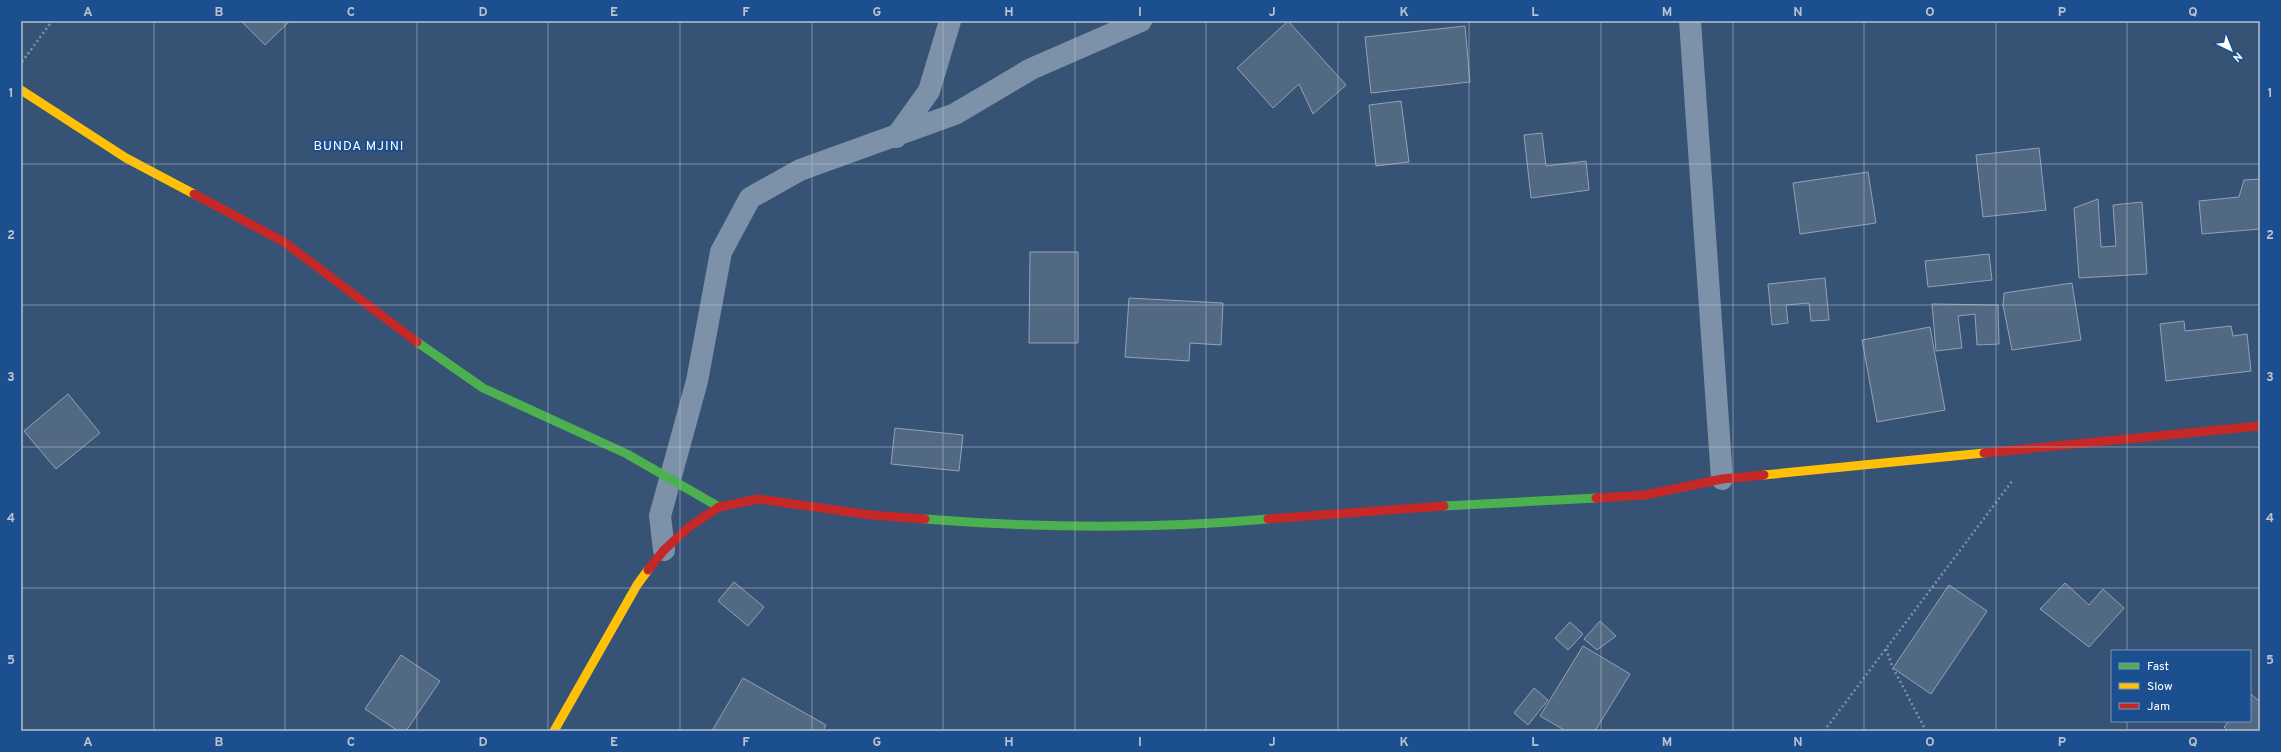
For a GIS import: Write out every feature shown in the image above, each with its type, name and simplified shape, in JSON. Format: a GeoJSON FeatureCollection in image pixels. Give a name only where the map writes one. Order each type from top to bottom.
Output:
{"type":"FeatureCollection","features":[{"type":"Feature","properties":{"kind":"street"},"geometry":{"type":"LineString","coordinates":[[896,137],[929,91],[950,21]]}},
{"type":"Feature","properties":{"kind":"street"},"geometry":{"type":"LineString","coordinates":[[664,550],[660,516],[669,478],[697,381],[721,252],[750,198],[800,170],[896,137],[955,114],[1031,69],[1141,21]]}},
{"type":"Feature","properties":{"kind":"street"},"geometry":{"type":"LineString","coordinates":[[1690,21],[1722,479]]}},
{"type":"Feature","properties":{"kind":"street"},"geometry":{"type":"LineString","coordinates":[[21,90],[126,158],[284,242],[380,316],[483,388],[627,454],[719,507]]}},
{"type":"Feature","properties":{"kind":"street"},"geometry":{"type":"LineString","coordinates":[[554,731],[637,585],[664,550],[689,527],[719,507],[758,499],[871,515],[976,523],[1075,526],[1220,523],[1366,510],[1645,495],[1722,479],[2260,426]]}},
{"type":"Feature","properties":{"kind":"path"},"geometry":{"type":"LineString","coordinates":[[21,64],[52,21]]}},
{"type":"Feature","properties":{"kind":"path"},"geometry":{"type":"LineString","coordinates":[[1824,731],[2037,448]]}},
{"type":"Feature","properties":{"kind":"path"},"geometry":{"type":"LineString","coordinates":[[1886,648],[1893,668],[1926,731]]}},
{"type":"Feature","properties":{"kind":"building"},"geometry":{"type":"Polygon","coordinates":[[[241,21],[290,21],[265,45],[241,21]]]}},
{"type":"Feature","properties":{"kind":"building"},"geometry":{"type":"Polygon","coordinates":[[[1288,21],[1346,85],[1313,114],[1299,84],[1273,108],[1237,68],[1288,21]]]}},
{"type":"Feature","properties":{"kind":"building"},"geometry":{"type":"Polygon","coordinates":[[[1465,26],[1470,82],[1371,93],[1365,37],[1465,26]]]}},
{"type":"Feature","properties":{"kind":"building"},"geometry":{"type":"Polygon","coordinates":[[[1401,101],[1409,162],[1376,166],[1369,105],[1401,101]]]}},
{"type":"Feature","properties":{"kind":"building"},"geometry":{"type":"Polygon","coordinates":[[[1542,133],[1546,166],[1586,161],[1589,190],[1531,198],[1524,135],[1542,133]]]}},
{"type":"Feature","properties":{"kind":"building"},"geometry":{"type":"Polygon","coordinates":[[[2039,148],[2046,210],[1983,217],[1976,155],[2039,148]]]}},
{"type":"Feature","properties":{"kind":"building"},"geometry":{"type":"Polygon","coordinates":[[[1868,172],[1876,223],[1800,234],[1793,183],[1868,172]]]}},
{"type":"Feature","properties":{"kind":"building"},"geometry":{"type":"Polygon","coordinates":[[[2260,179],[2260,229],[2202,234],[2199,201],[2239,197],[2244,180],[2260,179]]]}},
{"type":"Feature","properties":{"kind":"building"},"geometry":{"type":"Polygon","coordinates":[[[2098,199],[2101,247],[2116,246],[2113,205],[2142,202],[2147,274],[2079,278],[2074,208],[2098,199]]]}},
{"type":"Feature","properties":{"kind":"building"},"geometry":{"type":"Polygon","coordinates":[[[1030,252],[1078,252],[1078,343],[1029,343],[1030,252]]]}},
{"type":"Feature","properties":{"kind":"building"},"geometry":{"type":"Polygon","coordinates":[[[1989,254],[1992,280],[1928,287],[1925,261],[1989,254]]]}},
{"type":"Feature","properties":{"kind":"building"},"geometry":{"type":"Polygon","coordinates":[[[1825,278],[1829,320],[1811,321],[1809,303],[1786,305],[1788,323],[1772,325],[1768,284],[1825,278]]]}},
{"type":"Feature","properties":{"kind":"building"},"geometry":{"type":"Polygon","coordinates":[[[2072,283],[2081,340],[2012,350],[2003,305],[2004,293],[2072,283]]]}},
{"type":"Feature","properties":{"kind":"building"},"geometry":{"type":"Polygon","coordinates":[[[1129,298],[1223,303],[1221,345],[1190,343],[1189,361],[1125,357],[1129,298]]]}},
{"type":"Feature","properties":{"kind":"building"},"geometry":{"type":"Polygon","coordinates":[[[1932,304],[1998,305],[1999,344],[1977,345],[1975,314],[1958,316],[1962,348],[1936,351],[1932,304]]]}},
{"type":"Feature","properties":{"kind":"building"},"geometry":{"type":"Polygon","coordinates":[[[2184,321],[2185,331],[2231,326],[2233,336],[2247,334],[2251,371],[2166,381],[2160,324],[2184,321]]]}},
{"type":"Feature","properties":{"kind":"building"},"geometry":{"type":"Polygon","coordinates":[[[1930,327],[1945,410],[1877,422],[1862,340],[1930,327]]]}},
{"type":"Feature","properties":{"kind":"building"},"geometry":{"type":"Polygon","coordinates":[[[68,394],[100,433],[56,469],[24,431],[68,394]]]}},
{"type":"Feature","properties":{"kind":"building"},"geometry":{"type":"Polygon","coordinates":[[[895,428],[963,435],[959,471],[891,464],[895,428]]]}},
{"type":"Feature","properties":{"kind":"building"},"geometry":{"type":"Polygon","coordinates":[[[734,582],[764,607],[748,626],[718,601],[734,582]]]}},
{"type":"Feature","properties":{"kind":"building"},"geometry":{"type":"Polygon","coordinates":[[[2065,583],[2089,605],[2103,589],[2124,608],[2089,647],[2040,609],[2065,583]]]}},
{"type":"Feature","properties":{"kind":"building"},"geometry":{"type":"Polygon","coordinates":[[[1949,585],[1987,611],[1931,694],[1893,668],[1949,585]]]}},
{"type":"Feature","properties":{"kind":"building"},"geometry":{"type":"Polygon","coordinates":[[[1600,621],[1616,636],[1597,650],[1584,639],[1600,621]]]}},
{"type":"Feature","properties":{"kind":"building"},"geometry":{"type":"Polygon","coordinates":[[[1570,622],[1583,634],[1568,650],[1555,638],[1570,622]]]}},
{"type":"Feature","properties":{"kind":"building"},"geometry":{"type":"Polygon","coordinates":[[[1583,646],[1630,674],[1595,731],[1566,731],[1540,716],[1583,646]]]}},
{"type":"Feature","properties":{"kind":"building"},"geometry":{"type":"Polygon","coordinates":[[[401,655],[440,681],[406,731],[398,731],[365,709],[401,655]]]}},
{"type":"Feature","properties":{"kind":"building"},"geometry":{"type":"Polygon","coordinates":[[[743,678],[826,725],[823,731],[712,731],[743,678]]]}},
{"type":"Feature","properties":{"kind":"building"},"geometry":{"type":"Polygon","coordinates":[[[1534,688],[1548,700],[1528,725],[1514,713],[1534,688]]]}},
{"type":"Feature","properties":{"kind":"building"},"geometry":{"type":"Polygon","coordinates":[[[2251,694],[2260,702],[2260,731],[2228,731],[2224,727],[2228,722],[2251,722],[2251,694]]]}},
{"type":"Feature","properties":{"kind":"traffic: fast"},"geometry":{"type":"LineString","coordinates":[[417,342],[483,388],[627,454],[719,507]]}},
{"type":"Feature","properties":{"kind":"traffic: fast"},"geometry":{"type":"LineString","coordinates":[[1444,506],[1596,498]]}},
{"type":"Feature","properties":{"kind":"traffic: fast"},"geometry":{"type":"LineString","coordinates":[[925,519],[1054,526],[1140,526],[1268,519]]}},
{"type":"Feature","properties":{"kind":"traffic: slow"},"geometry":{"type":"LineString","coordinates":[[21,90],[126,158],[194,194]]}},
{"type":"Feature","properties":{"kind":"traffic: slow"},"geometry":{"type":"LineString","coordinates":[[1764,475],[1984,453]]}},
{"type":"Feature","properties":{"kind":"traffic: slow"},"geometry":{"type":"LineString","coordinates":[[554,731],[637,585],[648,570]]}},
{"type":"Feature","properties":{"kind":"traffic: jam"},"geometry":{"type":"LineString","coordinates":[[194,194],[284,242],[417,342]]}},
{"type":"Feature","properties":{"kind":"traffic: jam"},"geometry":{"type":"LineString","coordinates":[[1984,453],[2260,426]]}},
{"type":"Feature","properties":{"kind":"traffic: jam"},"geometry":{"type":"LineString","coordinates":[[1596,498],[1645,495],[1722,479],[1764,475]]}},
{"type":"Feature","properties":{"kind":"traffic: jam"},"geometry":{"type":"LineString","coordinates":[[648,570],[664,550],[689,527],[719,507],[758,499],[871,515],[925,519]]}},
{"type":"Feature","properties":{"kind":"traffic: jam"},"geometry":{"type":"LineString","coordinates":[[1268,519],[1444,506]]}},
{"type":"Feature","properties":{"kind":"district","name":"BUNDA MJINI"},"geometry":{"type":"Point","coordinates":[359,145]}}]}
